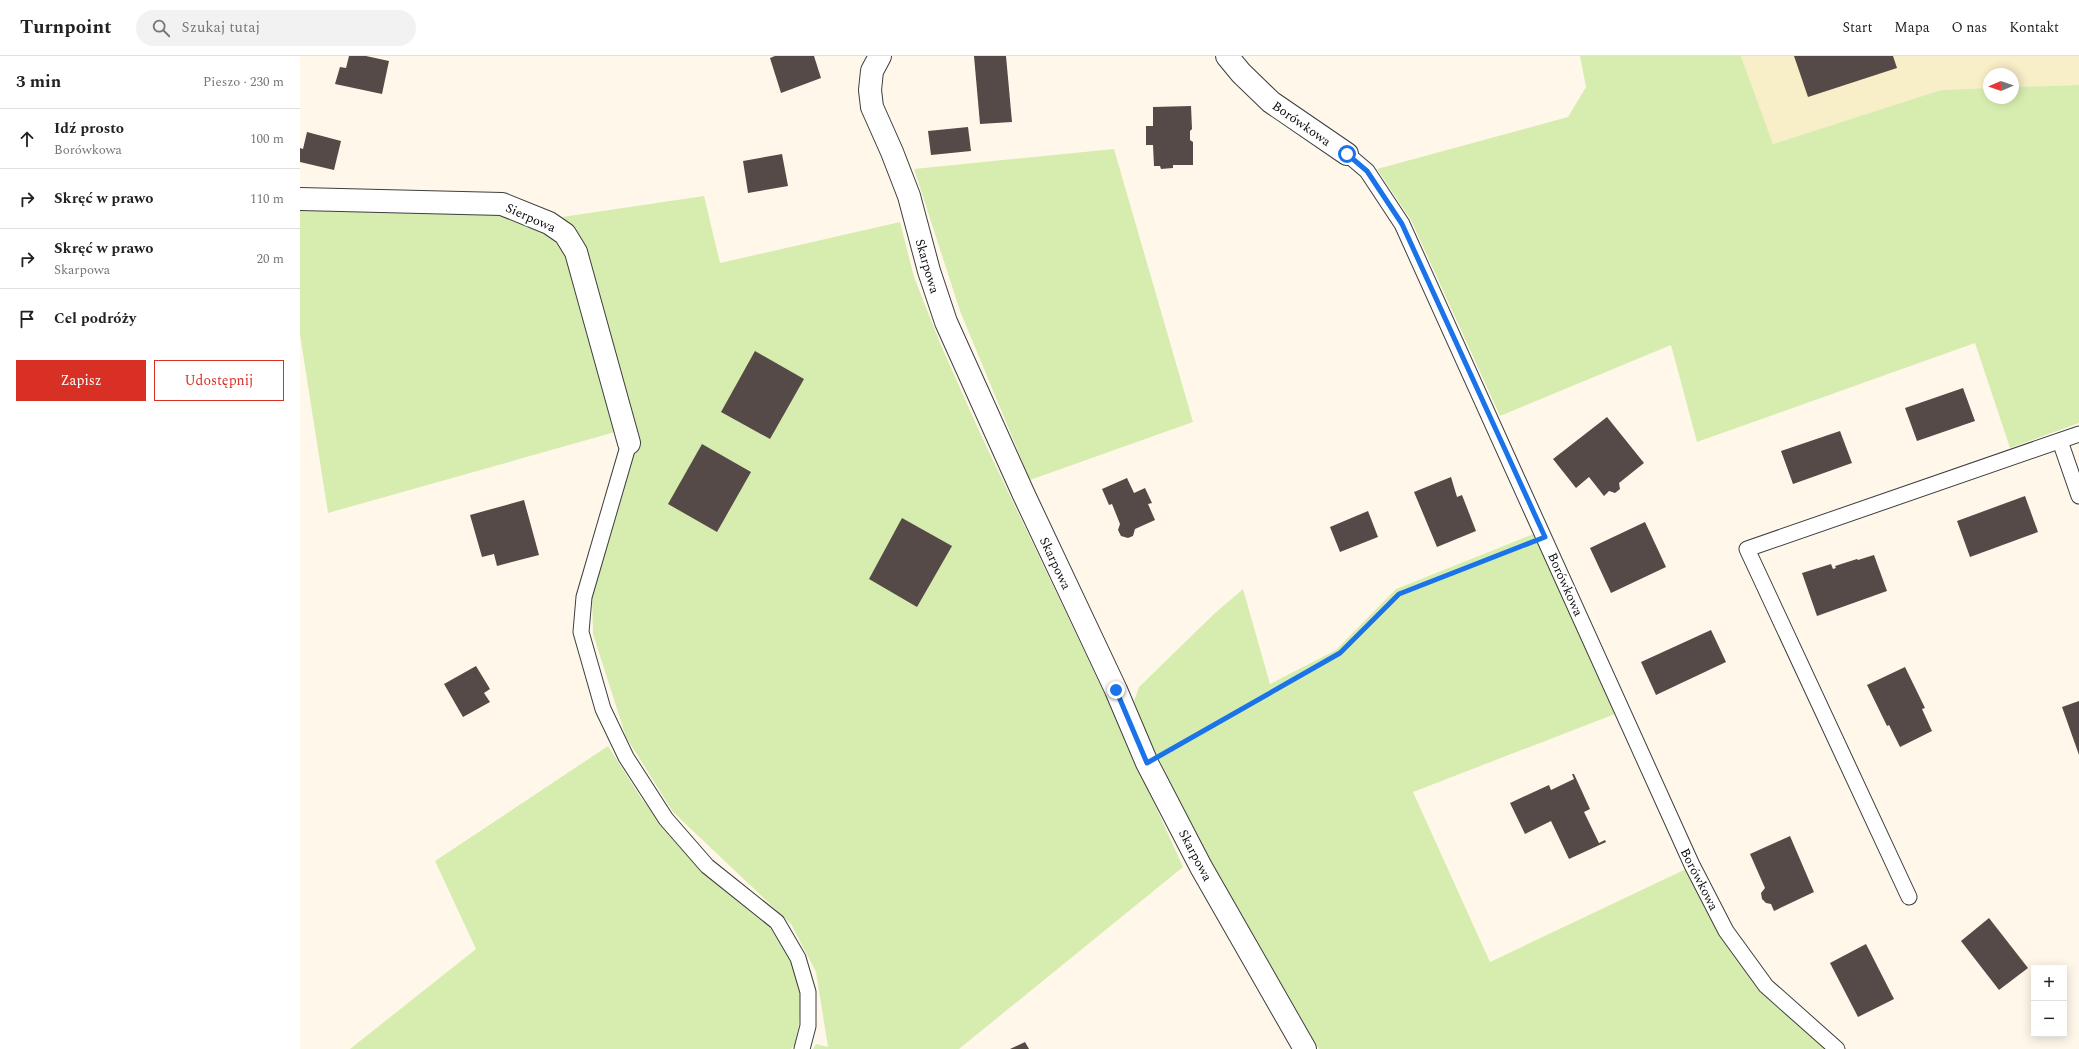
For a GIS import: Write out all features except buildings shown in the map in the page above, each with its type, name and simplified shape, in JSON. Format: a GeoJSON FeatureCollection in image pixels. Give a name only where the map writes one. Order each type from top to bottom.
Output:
{"type":"FeatureCollection","features":[{"type":"Feature","properties":{"kind":"street","name":"Skarpowa"},"geometry":{"type":"LineString","coordinates":[[880,56],[872,71],[870,90],[872,107],[909,196],[929,271],[946,322],[1027,501],[1116,690],[1147,763],[1201,867],[1305,1049]]}},
{"type":"Feature","properties":{"kind":"street","name":"Borówkowa"},"geometry":{"type":"LineString","coordinates":[[1227,56],[1241,73],[1271,102],[1347,154]]}},
{"type":"Feature","properties":{"kind":"street","name":"Sierpowa"},"geometry":{"type":"LineString","coordinates":[[300,200],[502,204],[549,223],[565,234],[576,252],[629,443]]}},
{"type":"Feature","properties":{"kind":"lane","name":"Borówkowa"},"geometry":{"type":"LineString","coordinates":[[1347,154],[1367,171],[1402,224],[1545,537],[1692,865],[1726,931],[1766,986],[1837,1049]]}},
{"type":"Feature","properties":{"kind":"lane"},"geometry":{"type":"LineString","coordinates":[[1909,897],[1748,549],[2079,434]]}},
{"type":"Feature","properties":{"kind":"lane"},"geometry":{"type":"LineString","coordinates":[[2060,441],[2079,496]]}},
{"type":"Feature","properties":{"kind":"lane"},"geometry":{"type":"LineString","coordinates":[[629,443],[584,597],[581,632],[604,709],[626,757],[666,819],[707,866],[777,922],[798,958],[808,992],[808,1026],[802,1049]]}},
{"type":"Feature","properties":{"kind":"path"},"geometry":{"type":"LineString","coordinates":[[1147,763],[1340,653],[1399,594],[1545,537]]}},
{"type":"Feature","properties":{"kind":"shaded area"},"geometry":{"type":"Polygon","coordinates":[[[1741,56],[2079,56],[2079,85],[2019,87],[2019,68],[1983,68],[1983,88],[1941,90],[1773,144],[1741,56]]]}},
{"type":"Feature","properties":{"kind":"green space"},"geometry":{"type":"Polygon","coordinates":[[[1580,56],[1741,56],[1773,144],[1941,90],[1983,88],[1983,104],[2019,104],[2019,87],[2079,85],[2079,423],[2010,448],[1975,343],[1697,442],[1671,345],[1500,416],[1411,220],[1377,169],[1568,117],[1586,87],[1580,56]]]}},
{"type":"Feature","properties":{"kind":"green space"},"geometry":{"type":"Polygon","coordinates":[[[1114,149],[1193,422],[1030,480],[960,311],[914,169],[1114,149]]]}},
{"type":"Feature","properties":{"kind":"green space"},"geometry":{"type":"Polygon","coordinates":[[[704,196],[720,263],[900,222],[914,277],[940,343],[981,435],[1107,699],[1183,867],[959,1049],[813,1049],[816,1044],[828,1047],[816,972],[791,924],[673,812],[626,737],[593,634],[592,597],[635,449],[555,218],[704,196]]]}},
{"type":"Feature","properties":{"kind":"green space"},"geometry":{"type":"Polygon","coordinates":[[[300,205],[501,211],[556,236],[568,255],[615,432],[328,513],[300,335],[300,205]]]}},
{"type":"Feature","properties":{"kind":"green space"},"geometry":{"type":"Polygon","coordinates":[[[1536,533],[1615,714],[1413,792],[1490,962],[1686,869],[1722,936],[1826,1049],[1319,1049],[1210,862],[1141,723],[1134,701],[1139,687],[1214,614],[1243,589],[1270,684],[1336,650],[1396,589],[1536,533]]]}},
{"type":"Feature","properties":{"kind":"green space"},"geometry":{"type":"Polygon","coordinates":[[[608,746],[641,798],[679,845],[716,883],[768,924],[792,964],[802,993],[799,1024],[795,1044],[791,1049],[350,1049],[476,949],[435,861],[608,746]]]}},
{"type":"Feature","properties":{"kind":"route"},"geometry":{"type":"LineString","coordinates":[[1116,690],[1147,763],[1340,653],[1399,594],[1545,537],[1402,224],[1367,171],[1347,154]]}}]}
